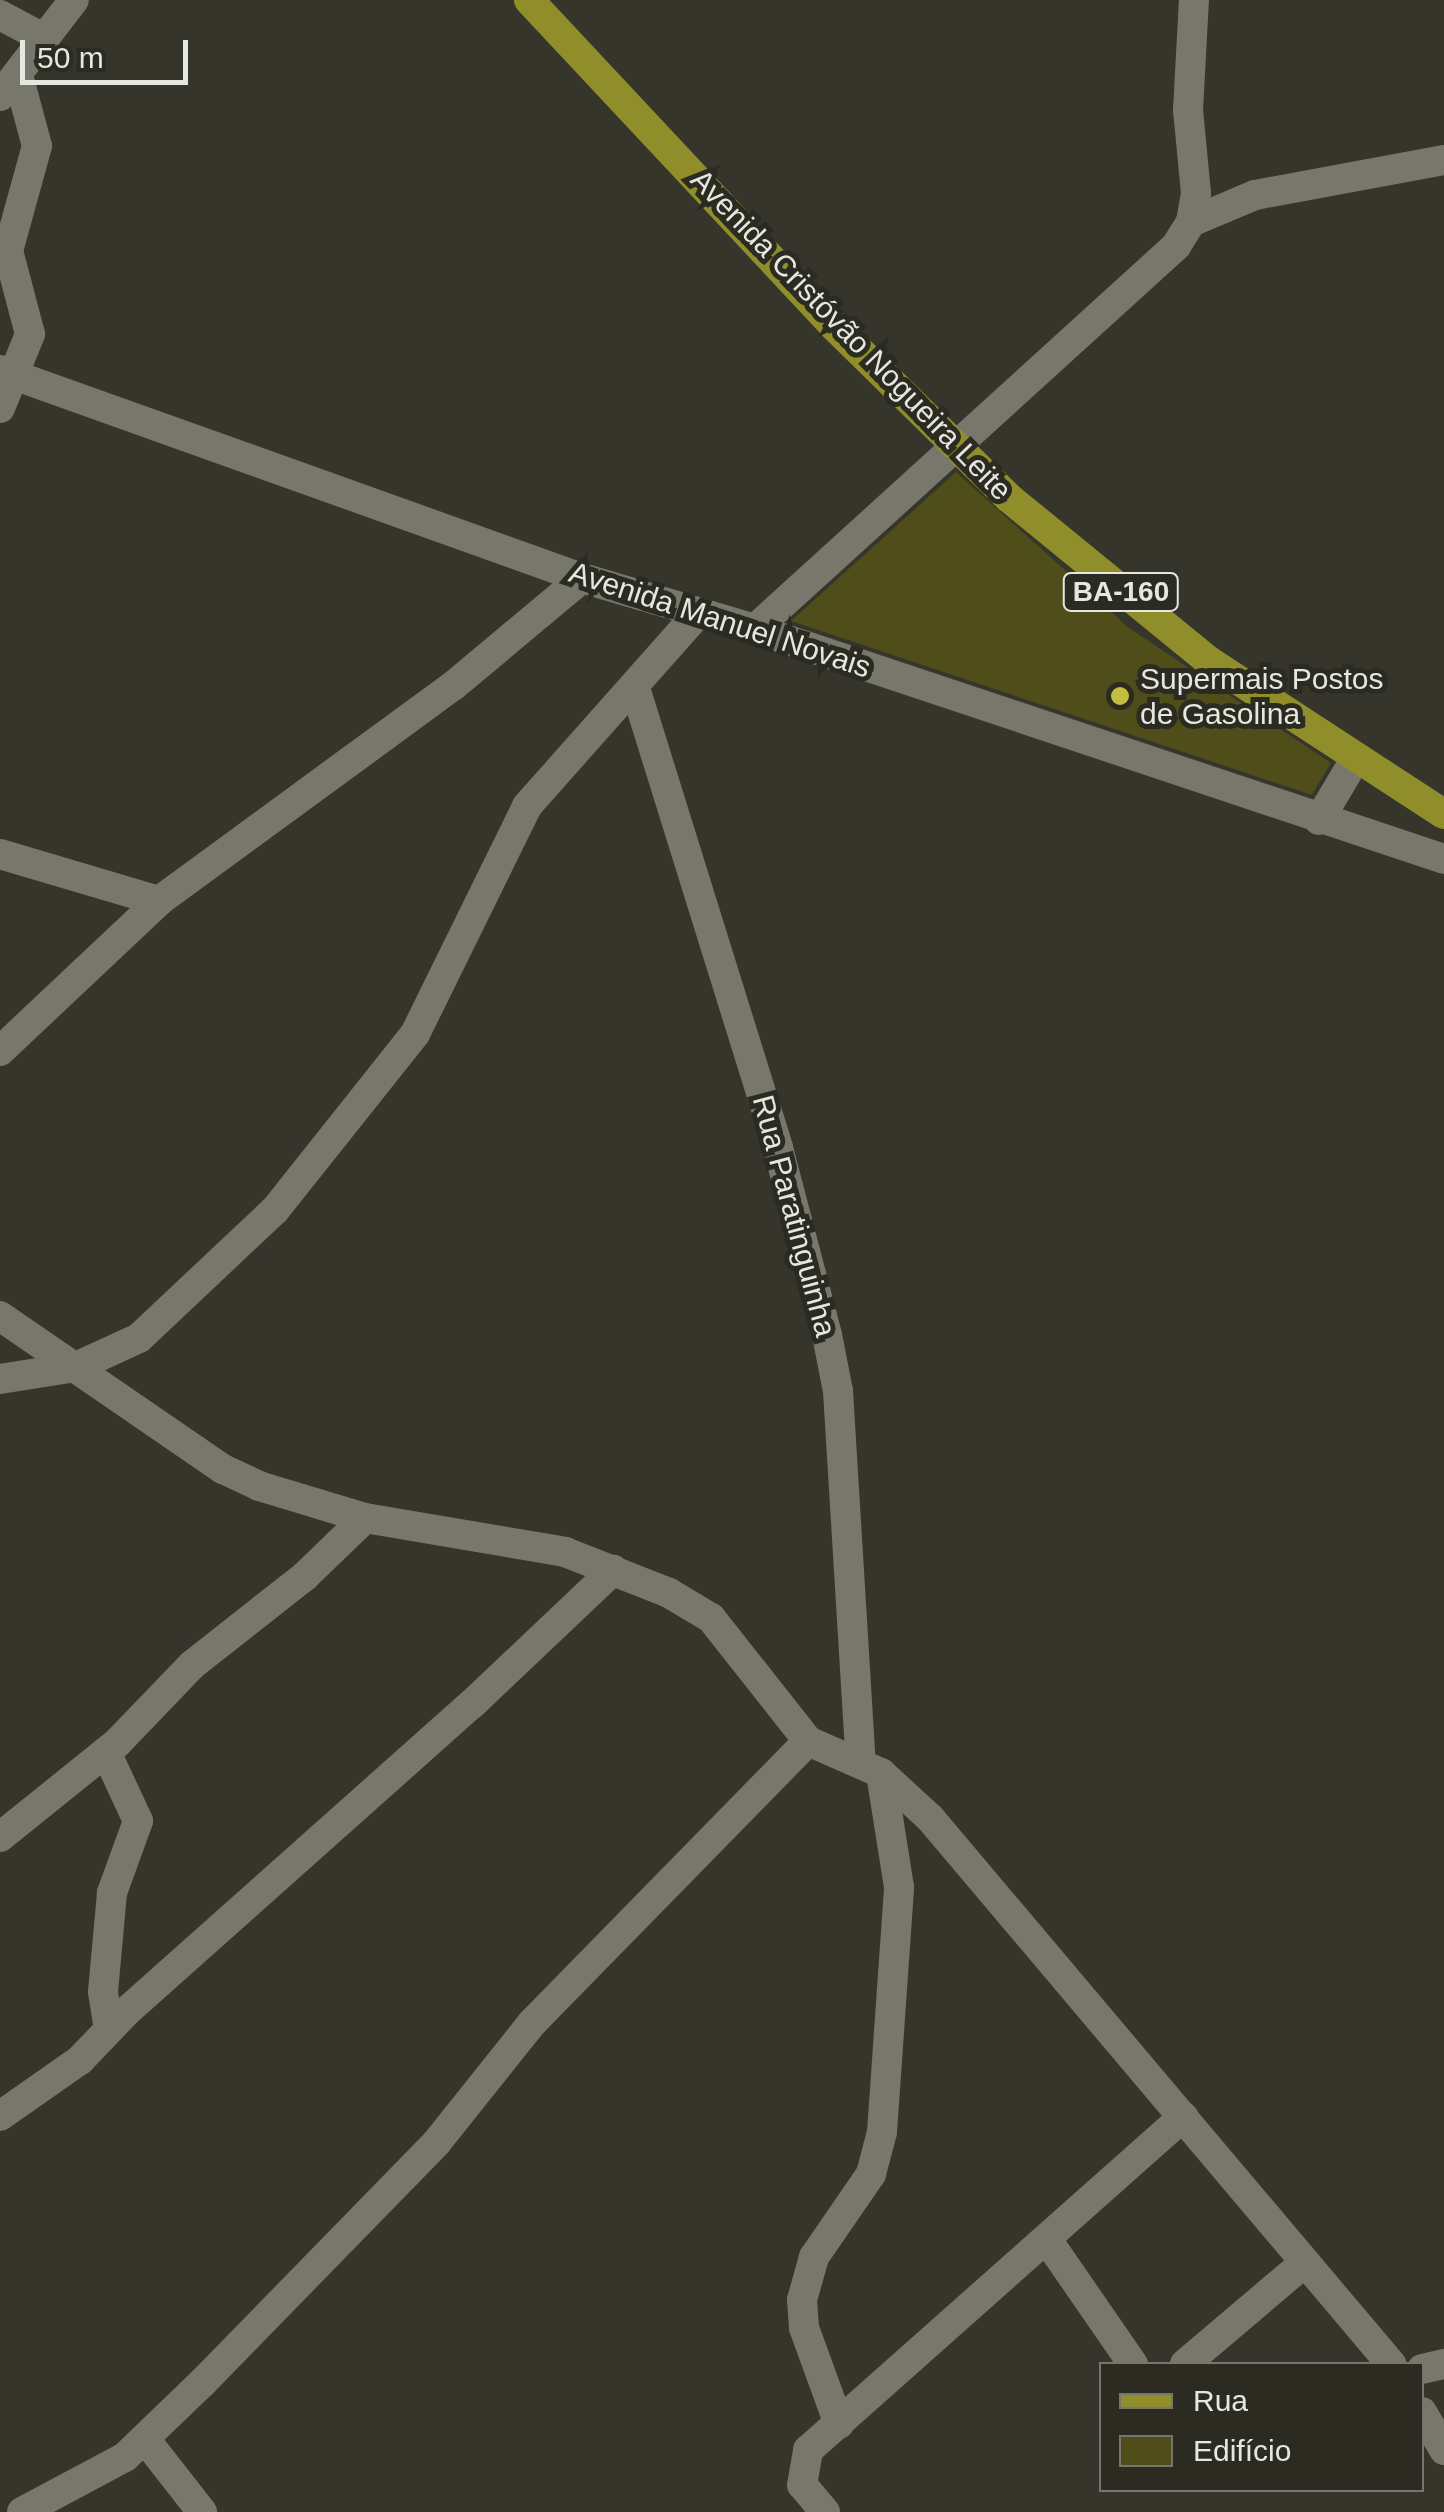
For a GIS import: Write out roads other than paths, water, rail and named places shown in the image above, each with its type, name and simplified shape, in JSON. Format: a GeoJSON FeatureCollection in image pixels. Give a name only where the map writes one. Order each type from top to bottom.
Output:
{"type":"FeatureCollection","features":[{"type":"Feature","properties":{"kind":"main road","name":"Avenida Cristóvão Nogueira Leite"},"geometry":{"type":"LineString","coordinates":[[530,0],[954,446],[1208,661],[1444,814]]}},
{"type":"Feature","properties":{"kind":"street"},"geometry":{"type":"LineString","coordinates":[[0,408],[6,372],[30,323],[8,250],[37,146],[9,88],[74,0]]}},
{"type":"Feature","properties":{"kind":"street"},"geometry":{"type":"LineString","coordinates":[[755,629],[954,446],[1159,266],[1191,222],[1196,179],[1187,72],[1194,0]]}},
{"type":"Feature","properties":{"kind":"street"},"geometry":{"type":"LineString","coordinates":[[0,15],[46,39]]}},
{"type":"Feature","properties":{"kind":"street"},"geometry":{"type":"LineString","coordinates":[[1191,222],[1254,195],[1444,160]]}},
{"type":"Feature","properties":{"kind":"street","name":"Avenida Manuel Novais"},"geometry":{"type":"LineString","coordinates":[[6,372],[582,578],[755,629],[1444,859]]}},
{"type":"Feature","properties":{"kind":"street"},"geometry":{"type":"LineString","coordinates":[[0,1051],[160,901],[454,686],[582,578]]}},
{"type":"Feature","properties":{"kind":"street"},"geometry":{"type":"LineString","coordinates":[[0,1379],[76,1366],[139,1338],[222,1264],[388,1074],[415,1034],[517,822],[699,612]]}},
{"type":"Feature","properties":{"kind":"street","name":"Rua Paratinguinha"},"geometry":{"type":"LineString","coordinates":[[635,688],[778,1148],[827,1336],[838,1392],[871,1767],[899,1888],[882,2132],[870,2174],[814,2257],[802,2300],[804,2328],[839,2424]]}},
{"type":"Feature","properties":{"kind":"street"},"geometry":{"type":"LineString","coordinates":[[1320,820],[1356,758]]}},
{"type":"Feature","properties":{"kind":"street"},"geometry":{"type":"LineString","coordinates":[[0,854],[160,901]]}},
{"type":"Feature","properties":{"kind":"street"},"geometry":{"type":"LineString","coordinates":[[0,1316],[240,1478],[365,1518],[565,1552],[711,1618],[808,1740],[871,1767],[930,1818],[1389,2362]]}},
{"type":"Feature","properties":{"kind":"street"},"geometry":{"type":"LineString","coordinates":[[0,1837],[106,1752],[192,1665],[305,1576],[365,1518]]}},
{"type":"Feature","properties":{"kind":"street"},"geometry":{"type":"LineString","coordinates":[[0,2116],[80,2060],[108,2029],[612,1570]]}},
{"type":"Feature","properties":{"kind":"street"},"geometry":{"type":"LineString","coordinates":[[22,2512],[99,2475],[145,2439],[437,2142],[532,2023],[808,1740]]}},
{"type":"Feature","properties":{"kind":"street"},"geometry":{"type":"LineString","coordinates":[[106,1752],[138,1821],[112,1893],[102,1992],[108,2029]]}},
{"type":"Feature","properties":{"kind":"street"},"geometry":{"type":"LineString","coordinates":[[825,2512],[807,2495],[800,2467],[808,2450],[1048,2241],[1183,2117]]}},
{"type":"Feature","properties":{"kind":"street"},"geometry":{"type":"LineString","coordinates":[[1048,2241],[1132,2362]]}},
{"type":"Feature","properties":{"kind":"street"},"geometry":{"type":"LineString","coordinates":[[1187,2362],[1304,2263]]}},
{"type":"Feature","properties":{"kind":"street"},"geometry":{"type":"LineString","coordinates":[[1424,2415],[1444,2450]]}},
{"type":"Feature","properties":{"kind":"street"},"geometry":{"type":"LineString","coordinates":[[145,2439],[202,2512]]}},
{"type":"Feature","properties":{"kind":"place","name":"Supermais Postos de Gasolina"},"geometry":{"type":"Point","coordinates":[1120,696]}}]}
